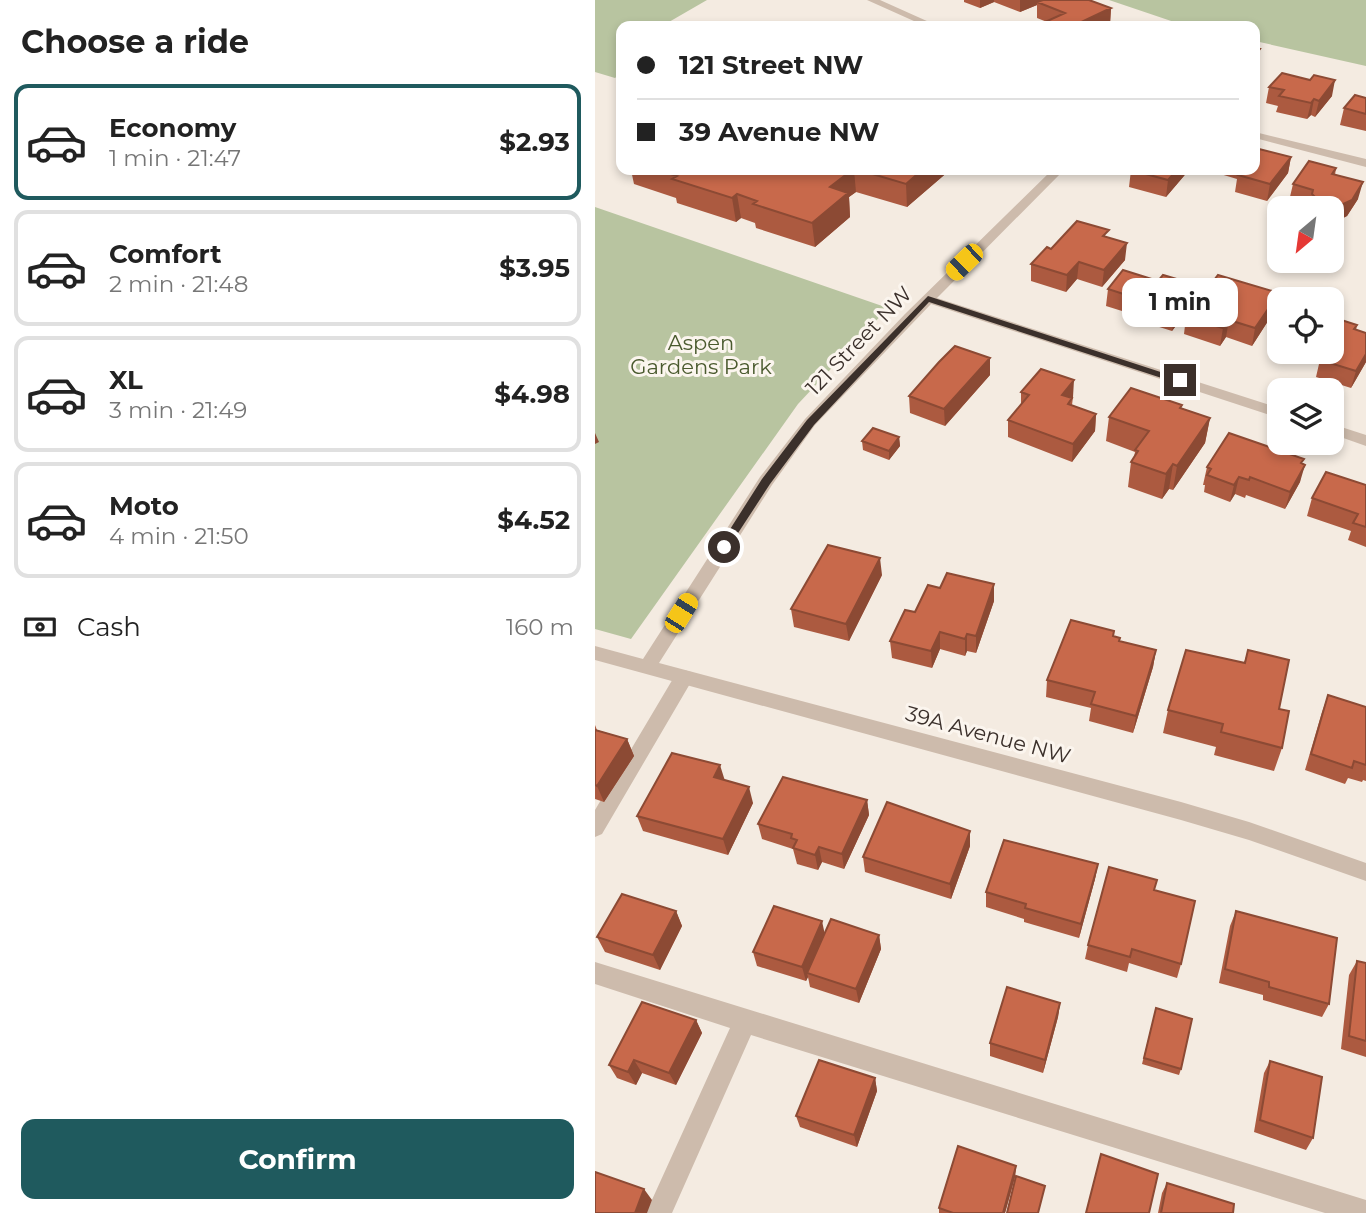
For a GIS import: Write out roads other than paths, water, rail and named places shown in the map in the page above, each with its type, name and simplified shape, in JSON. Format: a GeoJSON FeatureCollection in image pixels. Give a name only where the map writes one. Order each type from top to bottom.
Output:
{"type":"FeatureCollection","features":[{"type":"Feature","properties":{"kind":"street"},"geometry":{"type":"LineString","coordinates":[[872,0],[921,21]]}},
{"type":"Feature","properties":{"kind":"street"},"geometry":{"type":"LineString","coordinates":[[1260,136],[1366,163]]}},
{"type":"Feature","properties":{"kind":"street","name":"121 Street NW"},"geometry":{"type":"LineString","coordinates":[[647,667],[792,445],[829,401],[1053,175]]}},
{"type":"Feature","properties":{"kind":"street"},"geometry":{"type":"LineString","coordinates":[[928,299],[1267,408]]}},
{"type":"Feature","properties":{"kind":"street"},"geometry":{"type":"LineString","coordinates":[[1344,433],[1366,440]]}},
{"type":"Feature","properties":{"kind":"street","name":"39A Avenue NW"},"geometry":{"type":"LineString","coordinates":[[595,653],[1181,811],[1249,831],[1366,872]]}},
{"type":"Feature","properties":{"kind":"street"},"geometry":{"type":"LineString","coordinates":[[595,828],[684,677]]}},
{"type":"Feature","properties":{"kind":"street"},"geometry":{"type":"LineString","coordinates":[[595,972],[745,1022],[1366,1213]]}},
{"type":"Feature","properties":{"kind":"street"},"geometry":{"type":"LineString","coordinates":[[659,1213],[745,1022]]}},
{"type":"Feature","properties":{"kind":"park label","name":"Aspen Gardens Park"},"geometry":{"type":"Point","coordinates":[701,355]}}]}
